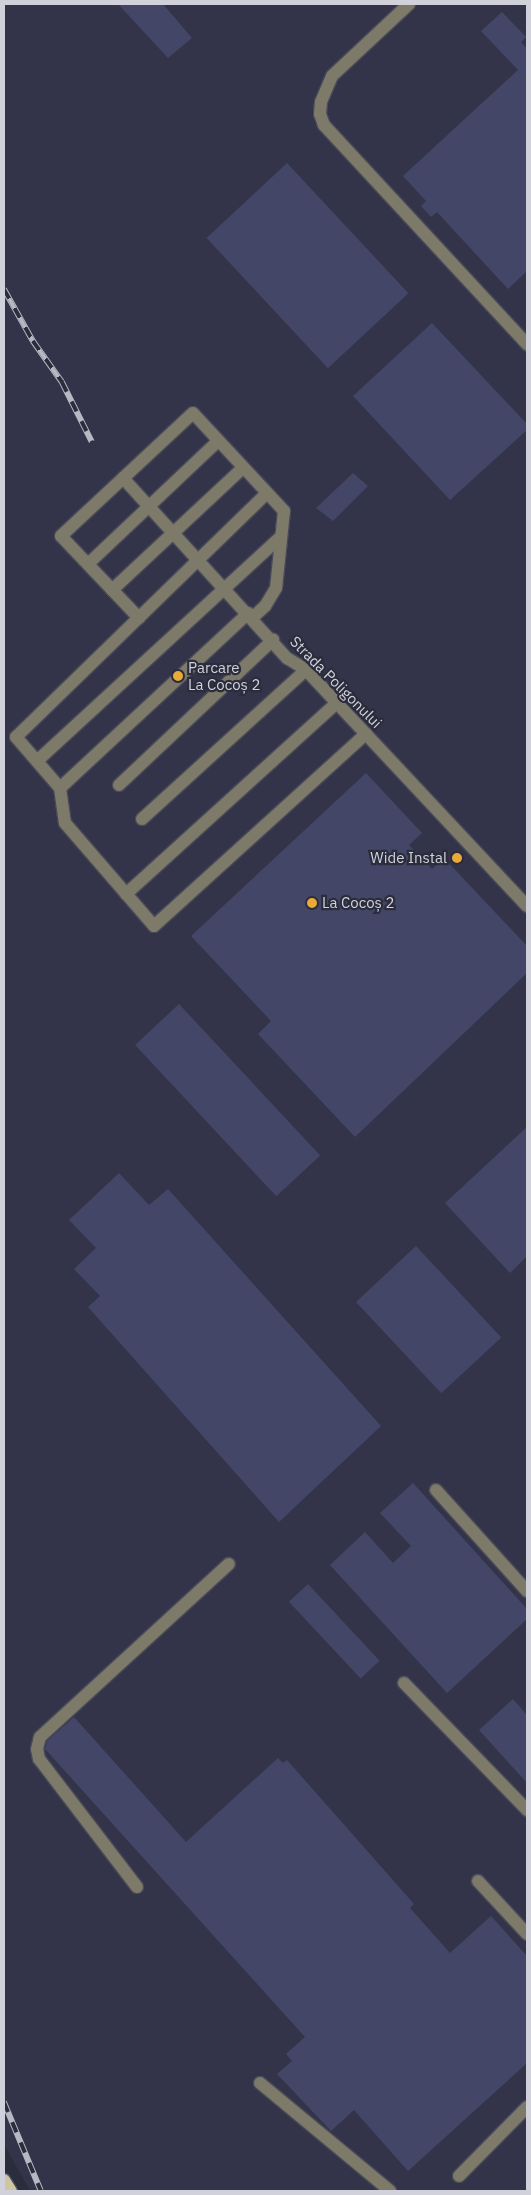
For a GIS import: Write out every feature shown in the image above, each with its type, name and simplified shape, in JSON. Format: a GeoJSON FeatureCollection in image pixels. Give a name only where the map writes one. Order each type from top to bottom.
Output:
{"type":"FeatureCollection","features":[{"type":"Feature","properties":{"kind":"main road"},"geometry":{"type":"LineString","coordinates":[[4,2180],[10,2191]]}},
{"type":"Feature","properties":{"kind":"lane"},"geometry":{"type":"LineString","coordinates":[[409,4],[332,76],[321,102],[320,114],[324,125],[527,344]]}},
{"type":"Feature","properties":{"kind":"lane"},"geometry":{"type":"LineString","coordinates":[[60,788],[250,616],[265,606],[276,588],[284,511],[193,413],[61,536],[139,618]]}},
{"type":"Feature","properties":{"kind":"lane"},"geometry":{"type":"LineString","coordinates":[[88,564],[147,505],[218,441]]}},
{"type":"Feature","properties":{"kind":"lane"},"geometry":{"type":"LineString","coordinates":[[112,590],[244,468]]}},
{"type":"Feature","properties":{"kind":"lane","name":"Strada Poligonului"},"geometry":{"type":"LineString","coordinates":[[123,478],[273,640],[287,658],[306,670],[527,906]]}},
{"type":"Feature","properties":{"kind":"lane"},"geometry":{"type":"LineString","coordinates":[[267,493],[16,737],[60,788],[65,822],[154,926],[366,734]]}},
{"type":"Feature","properties":{"kind":"lane"},"geometry":{"type":"LineString","coordinates":[[38,761],[281,537]]}},
{"type":"Feature","properties":{"kind":"lane"},"geometry":{"type":"LineString","coordinates":[[119,785],[273,640]]}},
{"type":"Feature","properties":{"kind":"lane"},"geometry":{"type":"LineString","coordinates":[[142,819],[306,670]]}},
{"type":"Feature","properties":{"kind":"lane"},"geometry":{"type":"LineString","coordinates":[[126,894],[337,703]]}},
{"type":"Feature","properties":{"kind":"lane"},"geometry":{"type":"LineString","coordinates":[[436,1490],[527,1591]]}},
{"type":"Feature","properties":{"kind":"lane"},"geometry":{"type":"LineString","coordinates":[[137,1887],[40,1759],[37,1749],[40,1737],[229,1564]]}},
{"type":"Feature","properties":{"kind":"lane"},"geometry":{"type":"LineString","coordinates":[[404,1683],[527,1810]]}},
{"type":"Feature","properties":{"kind":"lane"},"geometry":{"type":"LineString","coordinates":[[478,1881],[527,1934]]}},
{"type":"Feature","properties":{"kind":"lane"},"geometry":{"type":"LineString","coordinates":[[260,2083],[390,2191]]}},
{"type":"Feature","properties":{"kind":"lane"},"geometry":{"type":"LineString","coordinates":[[459,2176],[527,2107]]}},
{"type":"Feature","properties":{"kind":"shaded area"},"geometry":{"type":"Polygon","coordinates":[[[4,4],[527,4],[527,2191],[30,2191],[4,2144],[4,4]]]}},
{"type":"Feature","properties":{"kind":"building"},"geometry":{"type":"Polygon","coordinates":[[[118,4],[163,4],[192,38],[168,58],[118,4]]]}},
{"type":"Feature","properties":{"kind":"building"},"geometry":{"type":"Polygon","coordinates":[[[502,12],[526,37],[521,42],[527,49],[527,271],[508,289],[437,212],[431,217],[421,206],[426,201],[403,176],[518,70],[481,31],[502,12]]]}},
{"type":"Feature","properties":{"kind":"building"},"geometry":{"type":"Polygon","coordinates":[[[287,163],[408,293],[328,368],[207,238],[287,163]]]}},
{"type":"Feature","properties":{"kind":"building"},"geometry":{"type":"Polygon","coordinates":[[[432,323],[527,424],[527,430],[450,500],[353,396],[432,323]]]}},
{"type":"Feature","properties":{"kind":"building"},"geometry":{"type":"Polygon","coordinates":[[[353,473],[368,486],[333,521],[316,508],[353,473]]]}},
{"type":"Feature","properties":{"kind":"building"},"geometry":{"type":"Polygon","coordinates":[[[366,773],[422,833],[409,845],[432,869],[444,858],[527,946],[527,973],[355,1137],[258,1034],[271,1021],[191,936],[366,773]]]}},
{"type":"Feature","properties":{"kind":"building"},"geometry":{"type":"Polygon","coordinates":[[[179,1004],[320,1155],[276,1196],[135,1045],[179,1004]]]}},
{"type":"Feature","properties":{"kind":"building"},"geometry":{"type":"Polygon","coordinates":[[[527,1127],[527,1256],[510,1273],[445,1203],[527,1127]]]}},
{"type":"Feature","properties":{"kind":"building"},"geometry":{"type":"Polygon","coordinates":[[[119,1173],[149,1205],[168,1189],[381,1426],[279,1522],[88,1307],[100,1296],[74,1269],[96,1248],[69,1220],[119,1173]]]}},
{"type":"Feature","properties":{"kind":"building"},"geometry":{"type":"Polygon","coordinates":[[[416,1246],[501,1337],[441,1393],[356,1302],[416,1246]]]}},
{"type":"Feature","properties":{"kind":"building"},"geometry":{"type":"Polygon","coordinates":[[[413,1483],[527,1609],[527,1619],[447,1693],[330,1565],[365,1532],[393,1563],[411,1546],[380,1513],[413,1483]]]}},
{"type":"Feature","properties":{"kind":"building"},"geometry":{"type":"Polygon","coordinates":[[[308,1584],[380,1661],[361,1679],[289,1602],[308,1584]]]}},
{"type":"Feature","properties":{"kind":"building"},"geometry":{"type":"Polygon","coordinates":[[[513,1699],[527,1715],[527,1783],[479,1730],[513,1699]]]}},
{"type":"Feature","properties":{"kind":"building"},"geometry":{"type":"Polygon","coordinates":[[[74,1717],[186,1842],[278,1758],[283,1763],[287,1760],[414,1904],[410,1908],[450,1953],[491,1916],[527,1956],[527,2063],[408,2171],[354,2110],[331,2131],[277,2074],[292,2061],[286,2054],[305,2037],[45,1749],[47,1741],[74,1717]]]}},
{"type":"Feature","properties":{"kind":"railway"},"geometry":{"type":"LineString","coordinates":[[4,289],[33,341],[62,382],[92,442]]}},
{"type":"Feature","properties":{"kind":"railway"},"geometry":{"type":"LineString","coordinates":[[4,2102],[41,2191]]}},
{"type":"Feature","properties":{"kind":"place","name":"Parcare La Cocoș 2"},"geometry":{"type":"Point","coordinates":[178,676]}},
{"type":"Feature","properties":{"kind":"place","name":"Wide Instal"},"geometry":{"type":"Point","coordinates":[457,858]}},
{"type":"Feature","properties":{"kind":"place","name":"La Cocoș 2"},"geometry":{"type":"Point","coordinates":[312,903]}}]}
